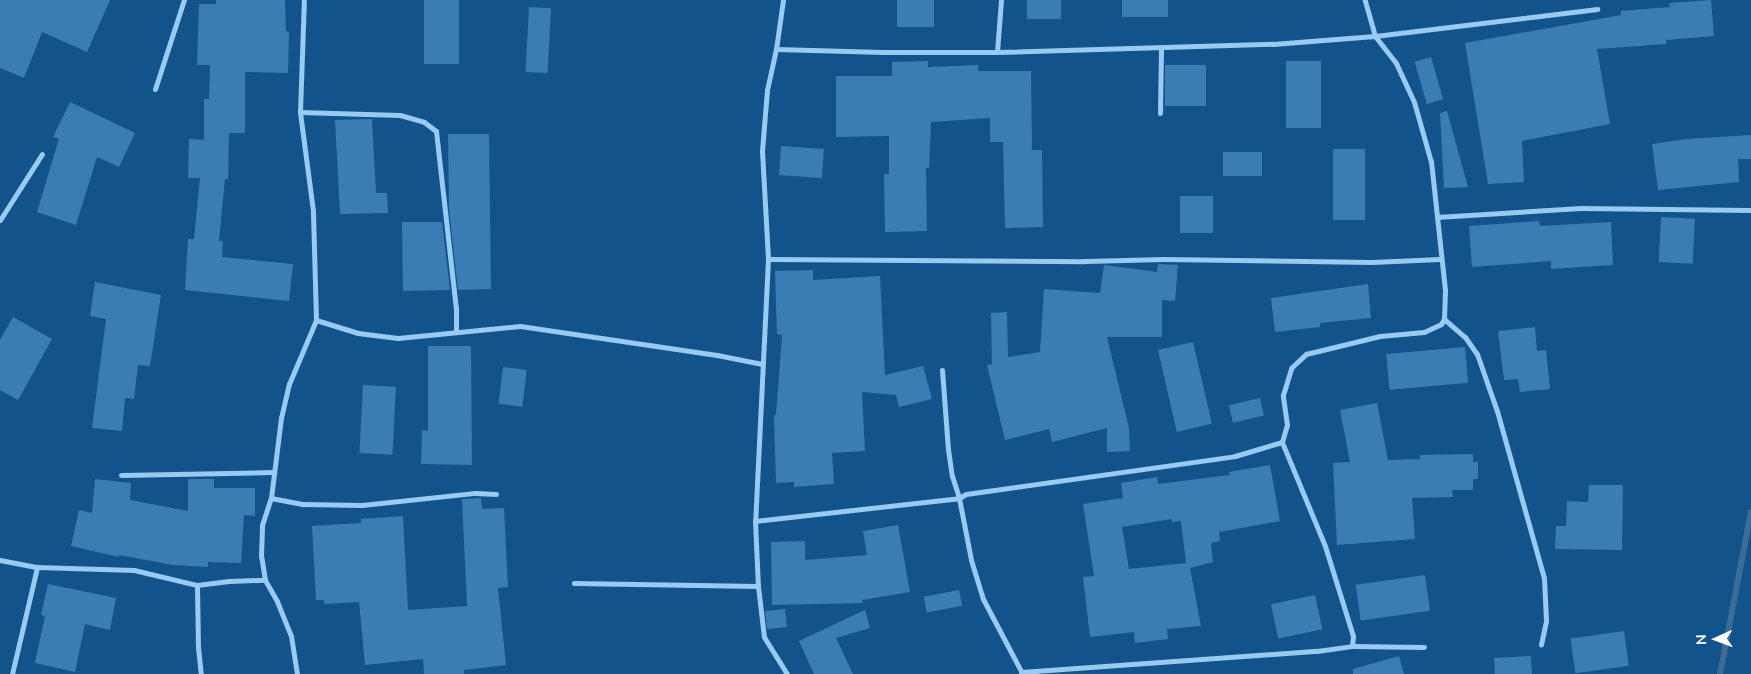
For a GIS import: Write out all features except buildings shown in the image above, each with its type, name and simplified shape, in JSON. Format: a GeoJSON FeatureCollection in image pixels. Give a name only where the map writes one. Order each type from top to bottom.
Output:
{"type":"FeatureCollection","features":[{"type":"Feature","properties":{"kind":"street"},"geometry":{"type":"LineString","coordinates":[[155,89],[184,0]]}},
{"type":"Feature","properties":{"kind":"street"},"geometry":{"type":"LineString","coordinates":[[297,674],[291,636],[277,601],[265,580],[261,556],[262,525],[271,498],[281,418],[289,384],[316,320],[313,212],[300,112],[304,0]]}},
{"type":"Feature","properties":{"kind":"street"},"geometry":{"type":"LineString","coordinates":[[784,0],[767,90],[762,152],[768,259],[755,520],[758,586],[764,636],[787,674]]}},
{"type":"Feature","properties":{"kind":"street"},"geometry":{"type":"LineString","coordinates":[[997,52],[1001,0]]}},
{"type":"Feature","properties":{"kind":"street"},"geometry":{"type":"LineString","coordinates":[[1352,646],[1353,636],[1325,546],[1282,442],[1287,425],[1283,395],[1291,368],[1306,354],[1380,336],[1424,332],[1440,324],[1444,319],[1445,290],[1440,259],[1431,162],[1414,102],[1396,63],[1375,36],[1365,0]]}},
{"type":"Feature","properties":{"kind":"street"},"geometry":{"type":"LineString","coordinates":[[776,49],[883,52],[997,52],[1273,44],[1375,36],[1597,9]]}},
{"type":"Feature","properties":{"kind":"street"},"geometry":{"type":"LineString","coordinates":[[1160,113],[1161,48]]}},
{"type":"Feature","properties":{"kind":"street"},"geometry":{"type":"LineString","coordinates":[[300,112],[400,115],[424,122],[436,131],[439,139],[443,205],[456,308],[456,331]]}},
{"type":"Feature","properties":{"kind":"street"},"geometry":{"type":"LineString","coordinates":[[0,220],[42,154]]}},
{"type":"Feature","properties":{"kind":"street"},"geometry":{"type":"LineString","coordinates":[[1437,217],[1581,208],[1750,210]]}},
{"type":"Feature","properties":{"kind":"street"},"geometry":{"type":"LineString","coordinates":[[768,259],[1075,261],[1164,259],[1372,262],[1440,259]]}},
{"type":"Feature","properties":{"kind":"street"},"geometry":{"type":"LineString","coordinates":[[1444,319],[1465,337],[1477,354],[1496,411],[1544,578],[1546,621],[1541,644]]}},
{"type":"Feature","properties":{"kind":"street"},"geometry":{"type":"LineString","coordinates":[[316,320],[358,334],[398,338],[520,326],[717,355],[762,364]]}},
{"type":"Feature","properties":{"kind":"street"},"geometry":{"type":"LineString","coordinates":[[942,370],[952,476],[959,498],[971,560],[983,599],[1022,673],[1317,651],[1352,646],[1424,647]]}},
{"type":"Feature","properties":{"kind":"street"},"geometry":{"type":"LineString","coordinates":[[755,520],[959,498],[966,494],[1235,456],[1282,442]]}},
{"type":"Feature","properties":{"kind":"street"},"geometry":{"type":"LineString","coordinates":[[121,476],[273,472]]}},
{"type":"Feature","properties":{"kind":"street"},"geometry":{"type":"LineString","coordinates":[[271,498],[303,504],[362,505],[475,494],[496,494]]}},
{"type":"Feature","properties":{"kind":"street"},"geometry":{"type":"LineString","coordinates":[[0,560],[37,567],[134,570],[197,585],[228,581],[265,580]]}},
{"type":"Feature","properties":{"kind":"street"},"geometry":{"type":"LineString","coordinates":[[12,674],[37,567]]}},
{"type":"Feature","properties":{"kind":"street"},"geometry":{"type":"LineString","coordinates":[[574,583],[758,586]]}},
{"type":"Feature","properties":{"kind":"street"},"geometry":{"type":"LineString","coordinates":[[197,585],[198,648],[201,674]]}},
{"type":"Feature","properties":{"kind":"waterway"},"geometry":{"type":"LineString","coordinates":[[1720,674],[1751,512]]}}]}
